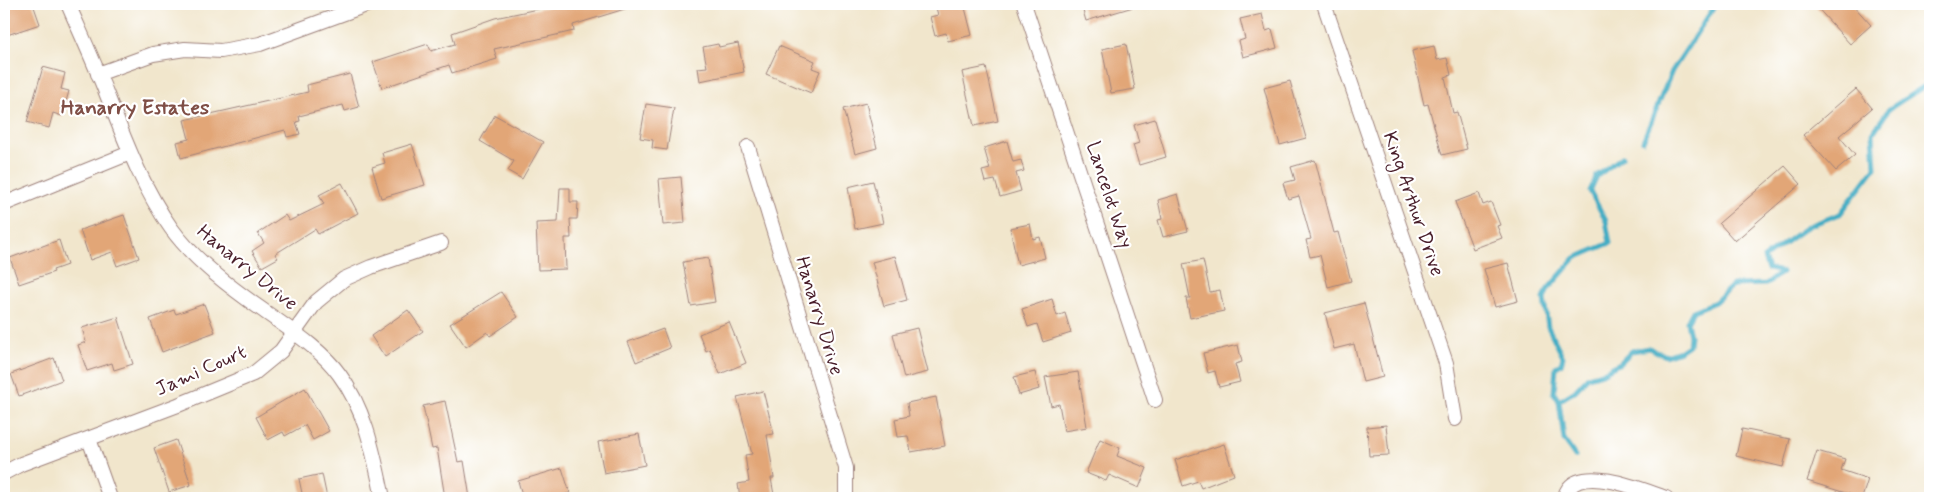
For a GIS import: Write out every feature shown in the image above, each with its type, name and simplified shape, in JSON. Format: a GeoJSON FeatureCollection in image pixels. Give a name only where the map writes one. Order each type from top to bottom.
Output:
{"type":"FeatureCollection","features":[{"type":"Feature","properties":{"kind":"street","name":"Hanarry Drive"},"geometry":{"type":"LineString","coordinates":[[68,4],[130,153],[150,194],[171,228],[196,257],[262,311],[295,332],[339,373],[357,404],[371,443],[382,498]]}},
{"type":"Feature","properties":{"kind":"street"},"geometry":{"type":"LineString","coordinates":[[98,74],[153,54],[185,49],[221,51],[260,44],[369,4]]}},
{"type":"Feature","properties":{"kind":"street","name":"Lancelot Way"},"geometry":{"type":"LineString","coordinates":[[1024,4],[1155,400]]}},
{"type":"Feature","properties":{"kind":"street","name":"King Arthur Drive"},"geometry":{"type":"LineString","coordinates":[[1324,4],[1446,363],[1455,419]]}},
{"type":"Feature","properties":{"kind":"street","name":"Hanarry Drive"},"geometry":{"type":"LineString","coordinates":[[748,147],[846,468],[846,498]]}},
{"type":"Feature","properties":{"kind":"street"},"geometry":{"type":"LineString","coordinates":[[4,204],[130,153]]}},
{"type":"Feature","properties":{"kind":"street","name":"Jami Court"},"geometry":{"type":"LineString","coordinates":[[4,473],[21,464],[253,374],[282,351],[316,302],[344,279],[371,267],[441,243]]}},
{"type":"Feature","properties":{"kind":"street"},"geometry":{"type":"LineString","coordinates":[[89,439],[110,498]]}},
{"type":"Feature","properties":{"kind":"street"},"geometry":{"type":"LineString","coordinates":[[1564,498],[1570,486],[1585,479],[1605,479],[1666,498]]}},
{"type":"Feature","properties":{"kind":"building"},"geometry":{"type":"Polygon","coordinates":[[[4,4],[33,4],[40,24],[4,36],[4,4]]]}},
{"type":"Feature","properties":{"kind":"building"},"geometry":{"type":"Polygon","coordinates":[[[547,4],[630,4],[631,7],[573,25],[574,31],[494,49],[497,59],[452,73],[449,65],[382,88],[373,62],[428,44],[431,51],[455,44],[452,33],[495,18],[547,7],[547,4]]]}},
{"type":"Feature","properties":{"kind":"building"},"geometry":{"type":"Polygon","coordinates":[[[935,4],[964,4],[972,35],[948,41],[946,33],[935,36],[930,17],[938,15],[935,4]]]}},
{"type":"Feature","properties":{"kind":"building"},"geometry":{"type":"Polygon","coordinates":[[[1081,4],[1132,4],[1133,7],[1086,21],[1081,4]]]}},
{"type":"Feature","properties":{"kind":"building"},"geometry":{"type":"Polygon","coordinates":[[[1814,4],[1852,4],[1871,25],[1850,44],[1814,4]]]}},
{"type":"Feature","properties":{"kind":"building"},"geometry":{"type":"Polygon","coordinates":[[[1262,14],[1266,31],[1272,29],[1277,48],[1243,57],[1239,41],[1245,39],[1240,19],[1262,14]]]}},
{"type":"Feature","properties":{"kind":"building"},"geometry":{"type":"Polygon","coordinates":[[[738,43],[744,72],[700,81],[698,68],[707,67],[703,47],[718,44],[719,47],[738,43]]]}},
{"type":"Feature","properties":{"kind":"building"},"geometry":{"type":"Polygon","coordinates":[[[1126,44],[1135,89],[1111,93],[1102,49],[1126,44]]]}},
{"type":"Feature","properties":{"kind":"building"},"geometry":{"type":"Polygon","coordinates":[[[779,46],[815,61],[812,68],[820,71],[811,93],[766,74],[779,46]]]}},
{"type":"Feature","properties":{"kind":"building"},"geometry":{"type":"Polygon","coordinates":[[[1434,46],[1437,60],[1447,58],[1451,75],[1445,77],[1453,113],[1457,112],[1467,149],[1442,155],[1428,104],[1424,105],[1412,51],[1434,46]]]}},
{"type":"Feature","properties":{"kind":"building"},"geometry":{"type":"Polygon","coordinates":[[[43,67],[65,73],[61,89],[69,91],[62,116],[53,113],[49,128],[27,122],[43,67]]]}},
{"type":"Feature","properties":{"kind":"building"},"geometry":{"type":"Polygon","coordinates":[[[986,67],[998,121],[974,126],[962,72],[986,67]]]}},
{"type":"Feature","properties":{"kind":"building"},"geometry":{"type":"Polygon","coordinates":[[[350,74],[359,107],[345,111],[343,105],[299,116],[300,121],[296,122],[300,134],[287,137],[285,130],[181,158],[177,142],[189,139],[184,120],[308,92],[307,85],[350,74]]]}},
{"type":"Feature","properties":{"kind":"building"},"geometry":{"type":"Polygon","coordinates":[[[1290,81],[1306,138],[1280,145],[1264,88],[1290,81]]]}},
{"type":"Feature","properties":{"kind":"building"},"geometry":{"type":"Polygon","coordinates":[[[1856,89],[1872,108],[1839,136],[1855,155],[1836,171],[1803,135],[1856,89]]]}},
{"type":"Feature","properties":{"kind":"building"},"geometry":{"type":"Polygon","coordinates":[[[866,103],[877,148],[855,154],[843,109],[866,103]]]}},
{"type":"Feature","properties":{"kind":"building"},"geometry":{"type":"Polygon","coordinates":[[[646,104],[674,108],[667,150],[652,148],[653,140],[640,138],[646,104]]]}},
{"type":"Feature","properties":{"kind":"building"},"geometry":{"type":"Polygon","coordinates":[[[495,115],[543,142],[522,179],[508,171],[514,161],[480,141],[495,115]]]}},
{"type":"Feature","properties":{"kind":"building"},"geometry":{"type":"Polygon","coordinates":[[[1155,119],[1166,157],[1139,165],[1133,145],[1139,143],[1134,125],[1155,119]]]}},
{"type":"Feature","properties":{"kind":"building"},"geometry":{"type":"Polygon","coordinates":[[[1007,141],[1013,162],[1021,160],[1024,171],[1016,173],[1021,191],[1000,197],[995,180],[985,182],[982,171],[990,169],[984,148],[1007,141]]]}},
{"type":"Feature","properties":{"kind":"building"},"geometry":{"type":"Polygon","coordinates":[[[412,144],[425,185],[381,198],[372,167],[385,163],[382,153],[412,144]]]}},
{"type":"Feature","properties":{"kind":"building"},"geometry":{"type":"Polygon","coordinates":[[[1315,160],[1334,233],[1338,232],[1351,281],[1328,287],[1320,255],[1310,257],[1306,240],[1311,239],[1299,196],[1288,199],[1283,183],[1295,180],[1291,167],[1315,160]]]}},
{"type":"Feature","properties":{"kind":"building"},"geometry":{"type":"Polygon","coordinates":[[[1785,166],[1801,184],[1735,241],[1719,223],[1785,166]]]}},
{"type":"Feature","properties":{"kind":"building"},"geometry":{"type":"Polygon","coordinates":[[[681,177],[685,223],[663,225],[659,179],[681,177]]]}},
{"type":"Feature","properties":{"kind":"building"},"geometry":{"type":"Polygon","coordinates":[[[873,181],[883,223],[855,229],[848,187],[873,181]]]}},
{"type":"Feature","properties":{"kind":"building"},"geometry":{"type":"Polygon","coordinates":[[[342,183],[358,213],[318,234],[315,229],[275,254],[278,258],[262,267],[252,251],[264,243],[258,233],[285,215],[289,221],[324,204],[319,195],[342,183]]]}},
{"type":"Feature","properties":{"kind":"building"},"geometry":{"type":"Polygon","coordinates":[[[560,188],[570,188],[570,202],[578,202],[577,219],[570,219],[571,238],[565,238],[566,269],[538,270],[536,223],[558,222],[560,188]]]}},
{"type":"Feature","properties":{"kind":"building"},"geometry":{"type":"Polygon","coordinates":[[[1479,193],[1483,205],[1491,202],[1500,225],[1497,226],[1502,238],[1473,249],[1455,202],[1479,193]]]}},
{"type":"Feature","properties":{"kind":"building"},"geometry":{"type":"Polygon","coordinates":[[[1178,194],[1188,231],[1163,237],[1158,220],[1162,219],[1158,200],[1178,194]]]}},
{"type":"Feature","properties":{"kind":"building"},"geometry":{"type":"Polygon","coordinates":[[[124,215],[139,258],[117,266],[112,252],[90,260],[80,230],[124,215]]]}},
{"type":"Feature","properties":{"kind":"building"},"geometry":{"type":"Polygon","coordinates":[[[1030,224],[1033,239],[1040,237],[1045,258],[1018,265],[1010,228],[1030,224]]]}},
{"type":"Feature","properties":{"kind":"building"},"geometry":{"type":"Polygon","coordinates":[[[59,240],[67,265],[53,270],[54,272],[19,284],[10,258],[59,240]]]}},
{"type":"Feature","properties":{"kind":"building"},"geometry":{"type":"Polygon","coordinates":[[[895,256],[907,300],[884,306],[872,262],[895,256]]]}},
{"type":"Feature","properties":{"kind":"building"},"geometry":{"type":"Polygon","coordinates":[[[708,258],[715,302],[691,306],[683,262],[708,258]]]}},
{"type":"Feature","properties":{"kind":"building"},"geometry":{"type":"Polygon","coordinates":[[[1203,260],[1210,292],[1220,290],[1224,311],[1190,318],[1186,298],[1190,298],[1183,264],[1203,260]]]}},
{"type":"Feature","properties":{"kind":"building"},"geometry":{"type":"Polygon","coordinates":[[[1508,263],[1518,301],[1495,307],[1484,269],[1508,263]]]}},
{"type":"Feature","properties":{"kind":"building"},"geometry":{"type":"Polygon","coordinates":[[[501,292],[518,317],[490,336],[487,332],[466,347],[450,324],[501,292]]]}},
{"type":"Feature","properties":{"kind":"building"},"geometry":{"type":"Polygon","coordinates":[[[1052,299],[1057,316],[1065,313],[1071,333],[1043,342],[1037,324],[1028,327],[1022,309],[1052,299]]]}},
{"type":"Feature","properties":{"kind":"building"},"geometry":{"type":"Polygon","coordinates":[[[1364,303],[1383,377],[1363,382],[1354,344],[1334,349],[1325,313],[1364,303]]]}},
{"type":"Feature","properties":{"kind":"building"},"geometry":{"type":"Polygon","coordinates":[[[204,304],[215,332],[162,352],[150,319],[174,310],[176,314],[204,304]]]}},
{"type":"Feature","properties":{"kind":"building"},"geometry":{"type":"Polygon","coordinates":[[[408,310],[423,331],[385,357],[371,336],[408,310]]]}},
{"type":"Feature","properties":{"kind":"building"},"geometry":{"type":"Polygon","coordinates":[[[118,317],[133,364],[114,370],[112,363],[87,371],[78,345],[86,342],[82,328],[118,317]]]}},
{"type":"Feature","properties":{"kind":"building"},"geometry":{"type":"Polygon","coordinates":[[[729,322],[746,363],[720,374],[710,349],[706,351],[699,334],[729,322]]]}},
{"type":"Feature","properties":{"kind":"building"},"geometry":{"type":"Polygon","coordinates":[[[917,328],[928,372],[904,378],[893,334],[917,328]]]}},
{"type":"Feature","properties":{"kind":"building"},"geometry":{"type":"Polygon","coordinates":[[[663,329],[670,348],[636,362],[628,342],[663,329]]]}},
{"type":"Feature","properties":{"kind":"building"},"geometry":{"type":"Polygon","coordinates":[[[1238,345],[1242,362],[1235,364],[1240,382],[1219,387],[1215,371],[1208,373],[1203,353],[1238,345]]]}},
{"type":"Feature","properties":{"kind":"building"},"geometry":{"type":"Polygon","coordinates":[[[54,358],[62,380],[19,396],[11,374],[54,358]]]}},
{"type":"Feature","properties":{"kind":"building"},"geometry":{"type":"Polygon","coordinates":[[[1035,372],[1039,389],[1019,395],[1014,377],[1035,372]]]}},
{"type":"Feature","properties":{"kind":"building"},"geometry":{"type":"Polygon","coordinates":[[[1078,372],[1087,427],[1064,431],[1059,404],[1051,406],[1045,377],[1078,372]]]}},
{"type":"Feature","properties":{"kind":"building"},"geometry":{"type":"Polygon","coordinates":[[[305,388],[329,431],[313,440],[305,425],[285,436],[283,432],[268,440],[256,417],[305,388]]]}},
{"type":"Feature","properties":{"kind":"building"},"geometry":{"type":"Polygon","coordinates":[[[763,391],[774,434],[767,435],[774,478],[771,478],[774,495],[740,498],[738,484],[749,482],[745,455],[752,454],[737,397],[763,391]]]}},
{"type":"Feature","properties":{"kind":"building"},"geometry":{"type":"Polygon","coordinates":[[[936,397],[945,446],[911,452],[908,436],[898,437],[895,419],[909,416],[907,403],[936,397]]]}},
{"type":"Feature","properties":{"kind":"building"},"geometry":{"type":"Polygon","coordinates":[[[445,401],[458,462],[464,461],[470,498],[445,498],[437,448],[432,449],[423,406],[445,401]]]}},
{"type":"Feature","properties":{"kind":"building"},"geometry":{"type":"Polygon","coordinates":[[[1386,425],[1389,455],[1369,456],[1367,427],[1386,425]]]}},
{"type":"Feature","properties":{"kind":"building"},"geometry":{"type":"Polygon","coordinates":[[[1742,429],[1790,439],[1783,467],[1736,456],[1742,429]]]}},
{"type":"Feature","properties":{"kind":"building"},"geometry":{"type":"Polygon","coordinates":[[[639,434],[645,465],[604,473],[598,442],[639,434]]]}},
{"type":"Feature","properties":{"kind":"building"},"geometry":{"type":"Polygon","coordinates":[[[1100,439],[1120,448],[1117,456],[1147,468],[1139,488],[1109,475],[1106,481],[1086,473],[1100,439]]]}},
{"type":"Feature","properties":{"kind":"building"},"geometry":{"type":"Polygon","coordinates":[[[176,440],[191,485],[169,492],[154,448],[176,440]]]}},
{"type":"Feature","properties":{"kind":"building"},"geometry":{"type":"Polygon","coordinates":[[[1224,444],[1234,475],[1201,488],[1198,481],[1183,486],[1175,460],[1224,444]]]}},
{"type":"Feature","properties":{"kind":"building"},"geometry":{"type":"Polygon","coordinates":[[[1817,451],[1845,459],[1841,470],[1868,479],[1862,498],[1807,481],[1817,451]]]}},
{"type":"Feature","properties":{"kind":"building"},"geometry":{"type":"Polygon","coordinates":[[[562,468],[570,493],[551,498],[523,498],[518,481],[562,468]]]}},
{"type":"Feature","properties":{"kind":"building"},"geometry":{"type":"Polygon","coordinates":[[[322,474],[327,498],[303,498],[299,479],[322,474]]]}},
{"type":"Feature","properties":{"kind":"waterway"},"geometry":{"type":"LineString","coordinates":[[1643,141],[1672,71],[1716,4]]}},
{"type":"Feature","properties":{"kind":"waterway"},"geometry":{"type":"LineString","coordinates":[[1559,401],[1575,391],[1588,377],[1602,373],[1620,363],[1632,351],[1649,348],[1666,356],[1680,351],[1689,345],[1690,336],[1687,322],[1693,311],[1715,302],[1733,285],[1766,284],[1782,272],[1768,269],[1764,258],[1808,226],[1840,214],[1875,168],[1873,133],[1889,109],[1923,87]]}},
{"type":"Feature","properties":{"kind":"waterway"},"geometry":{"type":"LineString","coordinates":[[1575,456],[1564,440],[1559,401],[1554,393],[1556,367],[1561,364],[1563,357],[1548,327],[1544,299],[1548,289],[1575,258],[1610,243],[1606,221],[1590,191],[1597,176],[1622,157]]}},
{"type":"Feature","properties":{"kind":"district","name":"Hanarry Estates"},"geometry":{"type":"Point","coordinates":[135,108]}}]}
